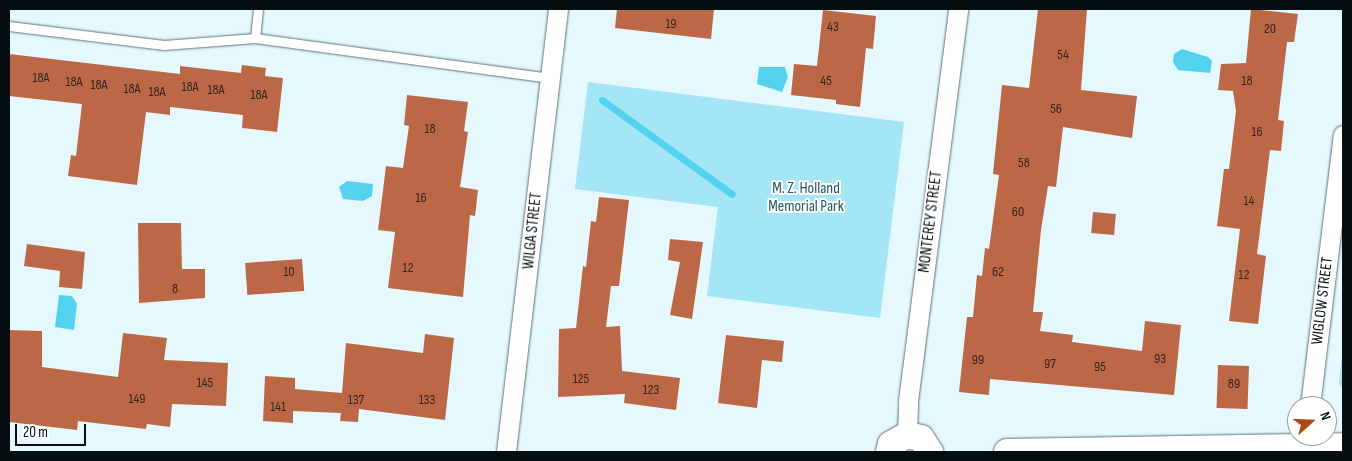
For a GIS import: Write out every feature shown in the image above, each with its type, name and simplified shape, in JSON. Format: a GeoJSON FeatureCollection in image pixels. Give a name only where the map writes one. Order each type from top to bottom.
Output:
{"type":"FeatureCollection","features":[{"type":"Feature","properties":{"kind":"main road"},"geometry":{"type":"LineString","coordinates":[[898,444],[921,438],[930,452]]}},
{"type":"Feature","properties":{"kind":"main road"},"geometry":{"type":"LineString","coordinates":[[1007,452],[1287,442]]}},
{"type":"Feature","properties":{"kind":"street","name":"WILGA STREET"},"geometry":{"type":"LineString","coordinates":[[506,452],[558,9]]}},
{"type":"Feature","properties":{"kind":"street","name":"MONTEREY STREET"},"geometry":{"type":"LineString","coordinates":[[898,444],[958,9]]}},
{"type":"Feature","properties":{"kind":"street","name":"WIGLOW STREET"},"geometry":{"type":"LineString","coordinates":[[1311,396],[1343,136]]}},
{"type":"Feature","properties":{"kind":"lane"},"geometry":{"type":"LineString","coordinates":[[255,38],[258,9]]}},
{"type":"Feature","properties":{"kind":"lane"},"geometry":{"type":"LineString","coordinates":[[9,26],[164,45],[255,38],[550,78]]}},
{"type":"Feature","properties":{"kind":"green space","name":"M. Z. Holland Memorial Park"},"geometry":{"type":"Polygon","coordinates":[[[588,82],[904,122],[880,318],[707,296],[718,207],[575,189],[588,82]]]}},
{"type":"Feature","properties":{"kind":"green space"},"geometry":{"type":"Polygon","coordinates":[[[1343,347],[1343,389],[1339,384],[1343,347]]]}},
{"type":"Feature","properties":{"kind":"shaded area"},"geometry":{"type":"Polygon","coordinates":[[[1182,49],[1208,57],[1212,61],[1210,73],[1178,70],[1173,62],[1174,54],[1182,49]]]}},
{"type":"Feature","properties":{"kind":"shaded area"},"geometry":{"type":"Polygon","coordinates":[[[759,67],[785,67],[788,77],[782,92],[757,84],[759,67]]]}},
{"type":"Feature","properties":{"kind":"shaded area"},"geometry":{"type":"Polygon","coordinates":[[[347,181],[373,184],[372,196],[363,201],[343,199],[339,187],[347,181]]]}},
{"type":"Feature","properties":{"kind":"shaded area"},"geometry":{"type":"Polygon","coordinates":[[[59,295],[72,296],[77,304],[74,330],[55,327],[59,295]]]}},
{"type":"Feature","properties":{"kind":"building"},"geometry":{"type":"Polygon","coordinates":[[[617,9],[714,9],[711,39],[615,28],[617,9]]]}},
{"type":"Feature","properties":{"kind":"building"},"geometry":{"type":"Polygon","coordinates":[[[1038,9],[1087,9],[1081,90],[1137,96],[1132,138],[1063,127],[1056,187],[1048,186],[1041,230],[1033,312],[1043,312],[1040,331],[1073,335],[1072,342],[1142,351],[1145,321],[1181,325],[1174,395],[990,379],[989,395],[959,392],[967,317],[973,317],[977,275],[982,276],[985,248],[989,249],[999,175],[993,174],[1002,85],[1029,88],[1038,9]]]}},
{"type":"Feature","properties":{"kind":"building"},"geometry":{"type":"Polygon","coordinates":[[[1251,9],[1298,14],[1294,42],[1287,42],[1278,120],[1284,121],[1281,151],[1270,150],[1257,254],[1266,256],[1258,324],[1229,321],[1240,229],[1217,226],[1224,169],[1229,169],[1236,111],[1233,91],[1218,90],[1221,64],[1246,63],[1251,9]]]}},
{"type":"Feature","properties":{"kind":"building"},"geometry":{"type":"Polygon","coordinates":[[[823,10],[876,16],[873,49],[866,48],[860,107],[836,104],[836,100],[791,95],[794,64],[817,66],[823,10]]]}},
{"type":"Feature","properties":{"kind":"building"},"geometry":{"type":"Polygon","coordinates":[[[9,54],[180,74],[180,66],[241,73],[242,65],[266,68],[265,76],[283,78],[277,132],[242,128],[243,115],[170,107],[170,115],[146,112],[137,185],[68,176],[71,155],[76,156],[82,104],[9,96],[9,54]]]}},
{"type":"Feature","properties":{"kind":"building"},"geometry":{"type":"Polygon","coordinates":[[[407,95],[468,102],[464,131],[468,132],[460,187],[478,190],[475,216],[470,215],[463,297],[388,288],[395,232],[378,230],[386,166],[403,168],[409,126],[404,125],[407,95]]]}},
{"type":"Feature","properties":{"kind":"building"},"geometry":{"type":"Polygon","coordinates":[[[599,197],[629,200],[619,286],[611,286],[606,327],[620,326],[622,371],[680,378],[676,410],[624,403],[625,394],[558,397],[559,329],[576,328],[583,266],[586,267],[591,221],[596,222],[599,197]]]}},
{"type":"Feature","properties":{"kind":"building"},"geometry":{"type":"Polygon","coordinates":[[[1093,212],[1116,214],[1114,235],[1091,233],[1093,212]]]}},
{"type":"Feature","properties":{"kind":"building"},"geometry":{"type":"Polygon","coordinates":[[[138,223],[181,223],[182,269],[205,269],[205,298],[139,303],[138,223]]]}},
{"type":"Feature","properties":{"kind":"building"},"geometry":{"type":"Polygon","coordinates":[[[670,239],[703,242],[692,319],[670,315],[680,262],[668,260],[670,239]]]}},
{"type":"Feature","properties":{"kind":"building"},"geometry":{"type":"Polygon","coordinates":[[[27,244],[85,252],[82,289],[59,287],[60,271],[24,266],[27,244]]]}},
{"type":"Feature","properties":{"kind":"building"},"geometry":{"type":"Polygon","coordinates":[[[302,259],[304,291],[247,295],[245,263],[302,259]]]}},
{"type":"Feature","properties":{"kind":"building"},"geometry":{"type":"Polygon","coordinates":[[[9,330],[42,331],[42,367],[118,377],[123,333],[167,338],[164,360],[228,363],[226,406],[172,404],[170,427],[147,424],[146,429],[78,421],[77,430],[9,422],[9,330]]]}},
{"type":"Feature","properties":{"kind":"building"},"geometry":{"type":"Polygon","coordinates":[[[425,334],[454,338],[445,420],[359,409],[358,422],[340,421],[341,413],[293,411],[293,423],[263,421],[265,376],[295,378],[295,389],[342,393],[346,343],[423,353],[425,334]]]}},
{"type":"Feature","properties":{"kind":"building"},"geometry":{"type":"Polygon","coordinates":[[[726,335],[784,341],[782,362],[762,360],[757,408],[718,403],[726,335]]]}},
{"type":"Feature","properties":{"kind":"building"},"geometry":{"type":"Polygon","coordinates":[[[1218,365],[1249,366],[1247,409],[1216,408],[1218,365]]]}},
{"type":"Feature","properties":{"kind":"waterway"},"geometry":{"type":"LineString","coordinates":[[602,100],[732,194]]}}]}
